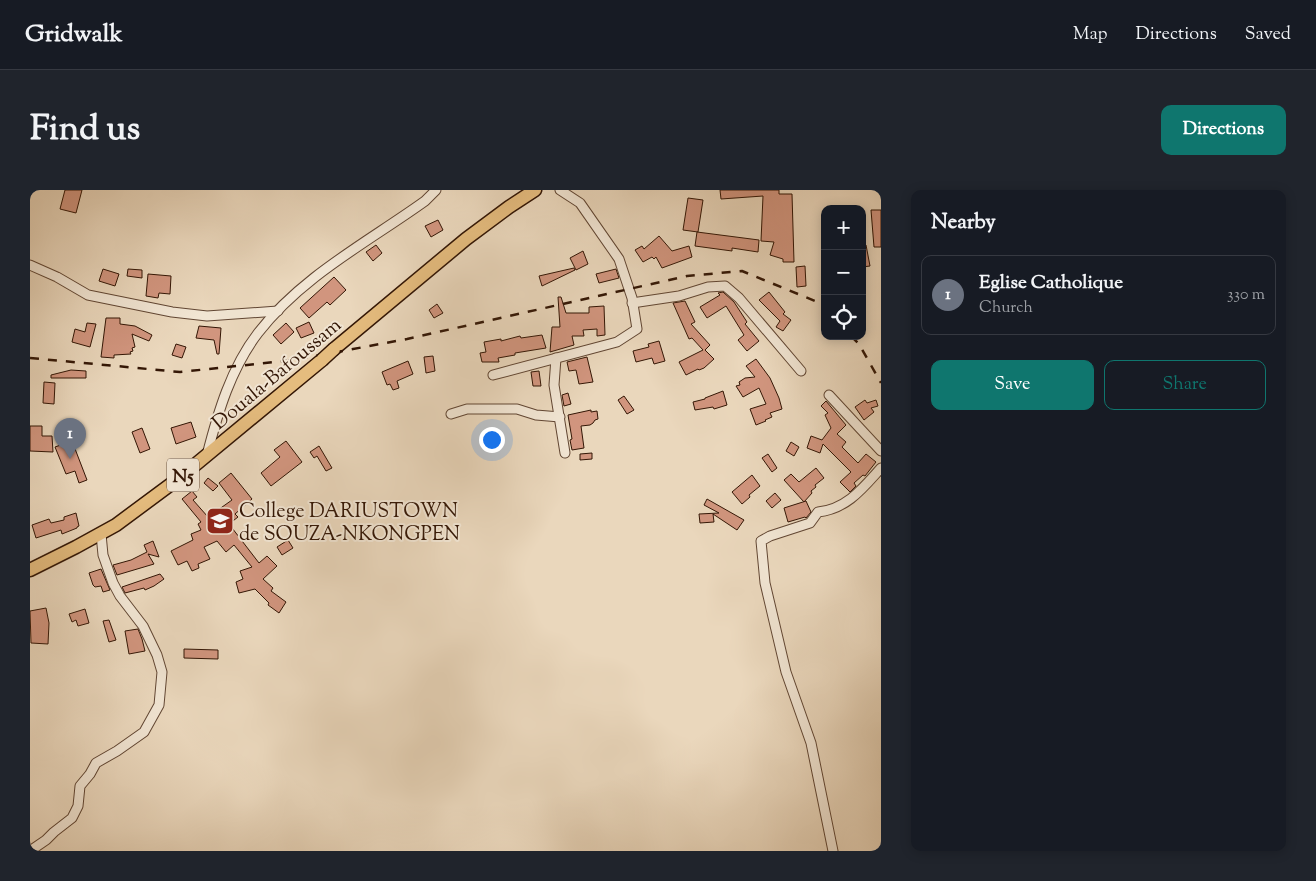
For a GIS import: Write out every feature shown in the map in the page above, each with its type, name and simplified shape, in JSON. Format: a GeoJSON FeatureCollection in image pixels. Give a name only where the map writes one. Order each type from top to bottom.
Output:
{"type":"FeatureCollection","features":[{"type":"Feature","properties":{"kind":"highway","name":"Douala-Bafoussam"},"geometry":{"type":"LineString","coordinates":[[30,570],[102,534],[162,491],[466,239],[508,207],[535,190]]}},
{"type":"Feature","properties":{"kind":"street"},"geometry":{"type":"LineString","coordinates":[[207,455],[216,418],[225,393],[258,333],[300,289],[425,201],[436,190]]}},
{"type":"Feature","properties":{"kind":"street"},"geometry":{"type":"LineString","coordinates":[[493,375],[618,342],[636,329],[632,303],[619,259],[580,203],[560,190]]}},
{"type":"Feature","properties":{"kind":"street"},"geometry":{"type":"LineString","coordinates":[[30,265],[94,296],[172,312],[207,316],[278,311]]}},
{"type":"Feature","properties":{"kind":"street"},"geometry":{"type":"LineString","coordinates":[[632,303],[679,296],[708,287],[725,286],[739,298],[801,371]]}},
{"type":"Feature","properties":{"kind":"street"},"geometry":{"type":"LineString","coordinates":[[556,358],[554,384],[565,453]]}},
{"type":"Feature","properties":{"kind":"street"},"geometry":{"type":"LineString","coordinates":[[829,395],[881,451]]}},
{"type":"Feature","properties":{"kind":"street"},"geometry":{"type":"LineString","coordinates":[[450,414],[467,410],[517,409],[536,415],[560,417]]}},
{"type":"Feature","properties":{"kind":"street"},"geometry":{"type":"LineString","coordinates":[[833,851],[811,742],[786,672],[765,583],[761,541],[770,536],[810,523],[818,512],[832,510],[844,504],[863,489],[881,468]]}},
{"type":"Feature","properties":{"kind":"street"},"geometry":{"type":"LineString","coordinates":[[30,851],[72,818],[78,806],[80,786],[96,763],[144,732],[158,705],[162,672],[157,655],[143,626],[113,584],[103,555],[102,534]]}},
{"type":"Feature","properties":{"kind":"building"},"geometry":{"type":"Polygon","coordinates":[[[65,190],[82,190],[76,213],[60,209],[65,190]]]}},
{"type":"Feature","properties":{"kind":"building"},"geometry":{"type":"Polygon","coordinates":[[[720,190],[779,190],[779,194],[792,194],[794,262],[783,262],[783,259],[770,255],[774,242],[761,241],[763,196],[721,199],[720,190]]]}},
{"type":"Feature","properties":{"kind":"building"},"geometry":{"type":"Polygon","coordinates":[[[688,198],[703,200],[698,232],[683,230],[688,198]]]}},
{"type":"Feature","properties":{"kind":"building"},"geometry":{"type":"Polygon","coordinates":[[[871,210],[881,210],[881,247],[874,247],[871,210]]]}},
{"type":"Feature","properties":{"kind":"building"},"geometry":{"type":"Polygon","coordinates":[[[438,220],[443,230],[431,237],[425,226],[438,220]]]}},
{"type":"Feature","properties":{"kind":"building"},"geometry":{"type":"Polygon","coordinates":[[[697,232],[759,240],[758,252],[732,248],[732,251],[695,246],[697,232]]]}},
{"type":"Feature","properties":{"kind":"building"},"geometry":{"type":"Polygon","coordinates":[[[659,236],[672,251],[689,246],[692,257],[662,268],[656,257],[643,262],[635,250],[642,246],[644,249],[659,236]]]}},
{"type":"Feature","properties":{"kind":"building"},"geometry":{"type":"Polygon","coordinates":[[[376,245],[382,253],[373,261],[366,252],[376,245]]]}},
{"type":"Feature","properties":{"kind":"building"},"geometry":{"type":"Polygon","coordinates":[[[866,245],[870,266],[866,266],[866,245]]]}},
{"type":"Feature","properties":{"kind":"building"},"geometry":{"type":"Polygon","coordinates":[[[583,251],[588,264],[576,270],[570,258],[583,251]]]}},
{"type":"Feature","properties":{"kind":"building"},"geometry":{"type":"Polygon","coordinates":[[[805,266],[806,286],[797,287],[796,267],[805,266]]]}},
{"type":"Feature","properties":{"kind":"building"},"geometry":{"type":"Polygon","coordinates":[[[574,268],[575,270],[542,286],[539,276],[574,268]]]}},
{"type":"Feature","properties":{"kind":"building"},"geometry":{"type":"Polygon","coordinates":[[[103,269],[119,274],[115,286],[99,281],[103,269]]]}},
{"type":"Feature","properties":{"kind":"building"},"geometry":{"type":"Polygon","coordinates":[[[128,269],[142,270],[142,278],[127,276],[128,269]]]}},
{"type":"Feature","properties":{"kind":"building"},"geometry":{"type":"Polygon","coordinates":[[[616,269],[619,278],[599,283],[596,274],[616,269]]]}},
{"type":"Feature","properties":{"kind":"building"},"geometry":{"type":"Polygon","coordinates":[[[148,274],[171,276],[170,294],[159,293],[158,298],[146,296],[148,274]]]}},
{"type":"Feature","properties":{"kind":"building"},"geometry":{"type":"Polygon","coordinates":[[[334,277],[346,290],[330,305],[327,302],[309,318],[300,308],[334,277]]]}},
{"type":"Feature","properties":{"kind":"building"},"geometry":{"type":"Polygon","coordinates":[[[723,292],[734,302],[747,322],[745,324],[759,341],[747,351],[738,340],[744,335],[726,306],[707,318],[700,307],[720,295],[718,293],[723,292]]]}},
{"type":"Feature","properties":{"kind":"building"},"geometry":{"type":"Polygon","coordinates":[[[769,292],[785,312],[783,314],[791,320],[783,331],[776,327],[780,321],[759,300],[769,292]]]}},
{"type":"Feature","properties":{"kind":"building"},"geometry":{"type":"Polygon","coordinates":[[[558,297],[561,297],[566,313],[589,313],[589,307],[604,306],[605,335],[597,336],[597,329],[583,330],[584,336],[572,336],[574,345],[550,352],[552,327],[560,327],[558,297]]]}},
{"type":"Feature","properties":{"kind":"building"},"geometry":{"type":"Polygon","coordinates":[[[685,301],[695,322],[691,324],[710,345],[705,350],[714,359],[704,368],[686,375],[679,362],[703,350],[692,338],[689,339],[673,303],[685,301]]]}},
{"type":"Feature","properties":{"kind":"building"},"geometry":{"type":"Polygon","coordinates":[[[437,304],[443,313],[434,318],[429,310],[437,304]]]}},
{"type":"Feature","properties":{"kind":"building"},"geometry":{"type":"Polygon","coordinates":[[[106,318],[120,318],[120,324],[135,326],[152,335],[149,341],[132,334],[135,347],[132,348],[131,354],[114,355],[114,358],[101,357],[106,318]]]}},
{"type":"Feature","properties":{"kind":"building"},"geometry":{"type":"Polygon","coordinates":[[[309,322],[314,333],[301,338],[296,328],[309,322]]]}},
{"type":"Feature","properties":{"kind":"building"},"geometry":{"type":"Polygon","coordinates":[[[87,323],[96,324],[90,347],[72,342],[75,329],[85,332],[87,323]]]}},
{"type":"Feature","properties":{"kind":"building"},"geometry":{"type":"Polygon","coordinates":[[[286,323],[294,332],[281,344],[273,335],[286,323]]]}},
{"type":"Feature","properties":{"kind":"building"},"geometry":{"type":"Polygon","coordinates":[[[199,326],[221,328],[219,354],[217,354],[214,340],[196,338],[199,326]]]}},
{"type":"Feature","properties":{"kind":"building"},"geometry":{"type":"Polygon","coordinates":[[[542,335],[546,348],[498,358],[499,362],[482,362],[480,353],[486,352],[484,342],[501,339],[501,341],[520,336],[521,338],[542,335]]]}},
{"type":"Feature","properties":{"kind":"building"},"geometry":{"type":"Polygon","coordinates":[[[659,341],[665,361],[654,364],[652,358],[636,362],[633,351],[649,347],[648,344],[659,341]]]}},
{"type":"Feature","properties":{"kind":"building"},"geometry":{"type":"Polygon","coordinates":[[[176,344],[186,347],[182,358],[172,355],[176,344]]]}},
{"type":"Feature","properties":{"kind":"building"},"geometry":{"type":"Polygon","coordinates":[[[433,356],[435,371],[426,373],[424,357],[433,356]]]}},
{"type":"Feature","properties":{"kind":"building"},"geometry":{"type":"Polygon","coordinates":[[[587,357],[593,382],[579,384],[576,370],[569,371],[567,362],[587,357]]]}},
{"type":"Feature","properties":{"kind":"building"},"geometry":{"type":"Polygon","coordinates":[[[756,359],[770,378],[782,409],[770,413],[772,417],[756,425],[750,409],[766,404],[759,388],[743,397],[736,386],[740,385],[739,382],[745,378],[755,377],[746,366],[756,359]]]}},
{"type":"Feature","properties":{"kind":"building"},"geometry":{"type":"Polygon","coordinates":[[[408,361],[413,374],[397,381],[399,388],[393,390],[390,384],[387,385],[382,372],[408,361]]]}},
{"type":"Feature","properties":{"kind":"building"},"geometry":{"type":"Polygon","coordinates":[[[71,370],[86,371],[86,378],[51,378],[51,375],[71,370]]]}},
{"type":"Feature","properties":{"kind":"building"},"geometry":{"type":"Polygon","coordinates":[[[539,371],[541,386],[533,386],[531,372],[539,371]]]}},
{"type":"Feature","properties":{"kind":"building"},"geometry":{"type":"Polygon","coordinates":[[[44,382],[55,383],[54,404],[43,403],[44,382]]]}},
{"type":"Feature","properties":{"kind":"building"},"geometry":{"type":"Polygon","coordinates":[[[723,391],[727,405],[714,409],[713,407],[695,410],[693,402],[723,391]]]}},
{"type":"Feature","properties":{"kind":"building"},"geometry":{"type":"Polygon","coordinates":[[[568,393],[571,404],[564,406],[562,395],[568,393]]]}},
{"type":"Feature","properties":{"kind":"building"},"geometry":{"type":"Polygon","coordinates":[[[624,396],[634,410],[627,414],[618,400],[624,396]]]}},
{"type":"Feature","properties":{"kind":"building"},"geometry":{"type":"Polygon","coordinates":[[[865,400],[867,403],[876,400],[878,406],[871,408],[874,412],[864,420],[855,407],[865,400]]]}},
{"type":"Feature","properties":{"kind":"building"},"geometry":{"type":"Polygon","coordinates":[[[826,401],[846,425],[837,434],[846,442],[842,447],[858,463],[866,454],[876,462],[865,476],[863,475],[854,483],[856,486],[850,492],[840,482],[851,472],[823,444],[820,453],[807,448],[811,436],[822,440],[831,428],[825,415],[828,413],[821,406],[826,401]]]}},
{"type":"Feature","properties":{"kind":"building"},"geometry":{"type":"Polygon","coordinates":[[[591,410],[591,412],[597,411],[598,419],[590,425],[581,426],[584,448],[572,450],[568,415],[591,410]]]}},
{"type":"Feature","properties":{"kind":"building"},"geometry":{"type":"Polygon","coordinates":[[[191,422],[196,437],[176,444],[171,428],[191,422]]]}},
{"type":"Feature","properties":{"kind":"building"},"geometry":{"type":"Polygon","coordinates":[[[30,426],[42,426],[42,436],[52,436],[53,452],[30,451],[30,426]]]}},
{"type":"Feature","properties":{"kind":"building"},"geometry":{"type":"Polygon","coordinates":[[[142,428],[150,449],[140,453],[132,432],[142,428]]]}},
{"type":"Feature","properties":{"kind":"building"},"geometry":{"type":"Polygon","coordinates":[[[72,441],[87,480],[79,483],[75,471],[66,474],[55,447],[72,441]]]}},
{"type":"Feature","properties":{"kind":"building"},"geometry":{"type":"Polygon","coordinates":[[[286,441],[302,462],[271,486],[261,473],[280,457],[274,450],[286,441]]]}},
{"type":"Feature","properties":{"kind":"building"},"geometry":{"type":"Polygon","coordinates":[[[791,442],[799,447],[794,456],[786,451],[791,442]]]}},
{"type":"Feature","properties":{"kind":"building"},"geometry":{"type":"Polygon","coordinates":[[[319,446],[332,468],[326,471],[317,456],[314,458],[310,452],[319,446]]]}},
{"type":"Feature","properties":{"kind":"building"},"geometry":{"type":"Polygon","coordinates":[[[592,453],[592,459],[580,460],[580,454],[592,453]]]}},
{"type":"Feature","properties":{"kind":"building"},"geometry":{"type":"Polygon","coordinates":[[[768,454],[777,468],[772,472],[762,458],[768,454]]]}},
{"type":"Feature","properties":{"kind":"building"},"geometry":{"type":"Polygon","coordinates":[[[816,468],[824,478],[815,485],[816,487],[804,502],[784,480],[791,474],[799,482],[816,468]]]}},
{"type":"Feature","properties":{"kind":"building"},"geometry":{"type":"Polygon","coordinates":[[[231,473],[252,499],[235,514],[238,517],[229,524],[259,563],[267,556],[277,566],[263,579],[273,588],[271,591],[286,602],[279,613],[268,605],[269,603],[255,589],[239,593],[236,582],[243,579],[240,571],[252,567],[234,545],[226,552],[217,541],[204,547],[210,559],[198,564],[199,568],[192,571],[187,561],[178,565],[171,551],[193,540],[191,534],[201,530],[198,524],[201,522],[182,499],[192,491],[197,497],[193,500],[208,517],[232,500],[219,483],[231,473]]]}},
{"type":"Feature","properties":{"kind":"building"},"geometry":{"type":"Polygon","coordinates":[[[752,475],[760,486],[742,504],[732,492],[752,475]]]}},
{"type":"Feature","properties":{"kind":"building"},"geometry":{"type":"Polygon","coordinates":[[[208,478],[218,486],[213,491],[204,483],[208,478]]]}},
{"type":"Feature","properties":{"kind":"building"},"geometry":{"type":"Polygon","coordinates":[[[775,493],[781,500],[772,508],[766,501],[775,493]]]}},
{"type":"Feature","properties":{"kind":"building"},"geometry":{"type":"Polygon","coordinates":[[[707,499],[744,520],[737,530],[713,514],[714,522],[700,523],[699,514],[719,513],[704,505],[707,499]]]}},
{"type":"Feature","properties":{"kind":"building"},"geometry":{"type":"Polygon","coordinates":[[[806,501],[811,512],[806,518],[788,522],[784,508],[806,501]]]}},
{"type":"Feature","properties":{"kind":"building"},"geometry":{"type":"Polygon","coordinates":[[[76,513],[79,526],[77,528],[62,534],[61,530],[36,538],[32,525],[49,519],[51,523],[64,520],[64,517],[76,513]]]}},
{"type":"Feature","properties":{"kind":"building"},"geometry":{"type":"Polygon","coordinates":[[[288,540],[293,548],[282,555],[277,547],[288,540]]]}},
{"type":"Feature","properties":{"kind":"building"},"geometry":{"type":"Polygon","coordinates":[[[153,541],[159,557],[148,554],[154,564],[117,575],[113,565],[131,560],[147,552],[144,545],[153,541]]]}},
{"type":"Feature","properties":{"kind":"building"},"geometry":{"type":"Polygon","coordinates":[[[101,569],[110,590],[103,592],[101,586],[95,587],[93,585],[89,573],[101,569]]]}},
{"type":"Feature","properties":{"kind":"building"},"geometry":{"type":"Polygon","coordinates":[[[160,574],[164,579],[145,590],[144,588],[125,593],[122,587],[160,574]]]}},
{"type":"Feature","properties":{"kind":"building"},"geometry":{"type":"Polygon","coordinates":[[[46,608],[49,623],[48,644],[31,643],[30,611],[46,608]]]}},
{"type":"Feature","properties":{"kind":"building"},"geometry":{"type":"Polygon","coordinates":[[[85,609],[89,623],[78,626],[76,620],[72,622],[69,614],[85,609]]]}},
{"type":"Feature","properties":{"kind":"building"},"geometry":{"type":"Polygon","coordinates":[[[109,620],[116,640],[109,642],[103,621],[109,620]]]}},
{"type":"Feature","properties":{"kind":"building"},"geometry":{"type":"Polygon","coordinates":[[[138,629],[145,651],[129,654],[125,631],[138,629]]]}},
{"type":"Feature","properties":{"kind":"building"},"geometry":{"type":"Polygon","coordinates":[[[184,649],[218,650],[218,659],[184,658],[184,649]]]}},
{"type":"Feature","properties":{"kind":"railway"},"geometry":{"type":"LineString","coordinates":[[30,358],[180,372],[294,360],[407,339],[687,276],[742,271],[821,304]]}},
{"type":"Feature","properties":{"kind":"railway"},"geometry":{"type":"LineString","coordinates":[[855,340],[881,383]]}},
{"type":"Feature","properties":{"kind":"place","name":"Eglise Catholique"},"geometry":{"type":"Point","coordinates":[70,459]}},
{"type":"Feature","properties":{"kind":"place","name":"College DARIUSTOWN de SOUZA-NKONGPEN"},"geometry":{"type":"Point","coordinates":[220,521]}}]}
